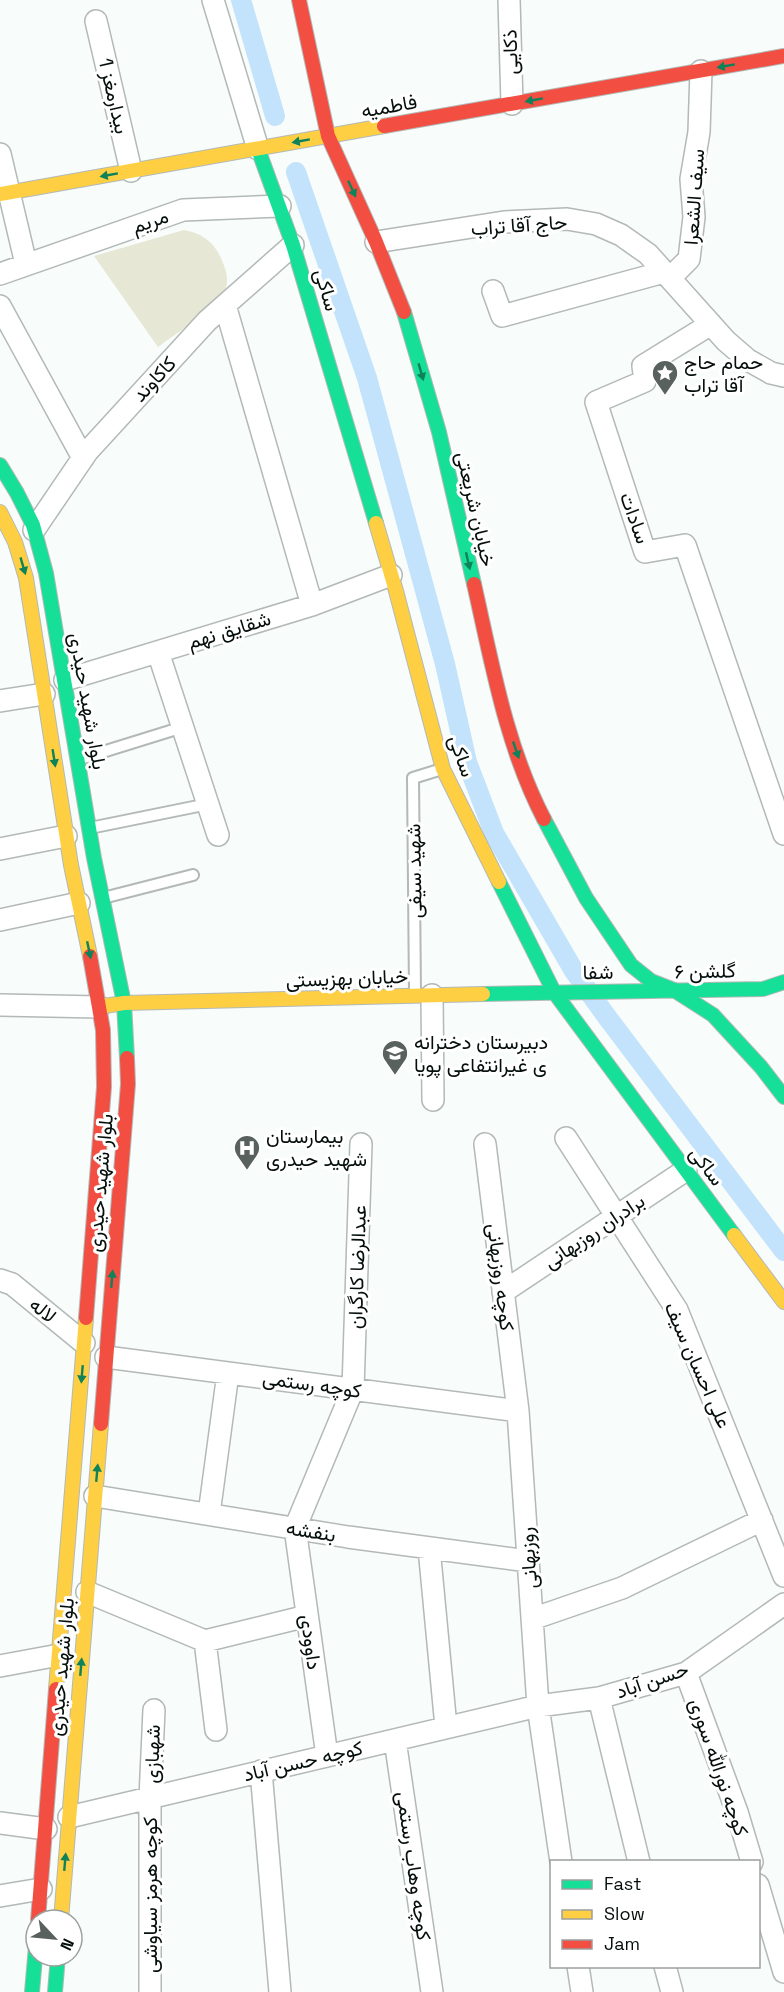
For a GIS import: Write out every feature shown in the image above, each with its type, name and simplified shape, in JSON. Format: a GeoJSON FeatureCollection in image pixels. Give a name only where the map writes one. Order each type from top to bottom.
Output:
{"type":"FeatureCollection","features":[{"type":"Feature","properties":{"kind":"street"},"geometry":{"type":"LineString","coordinates":[[213,0],[258,149]]}},
{"type":"Feature","properties":{"kind":"street","name":"خیابان شریعتی"},"geometry":{"type":"LineString","coordinates":[[299,0],[328,136],[376,242],[406,318],[439,432],[503,710],[531,793],[586,898],[631,965],[651,981],[674,990],[712,1015],[761,1067],[784,1097]]}},
{"type":"Feature","properties":{"kind":"street","name":"ذکایی"},"geometry":{"type":"LineString","coordinates":[[509,0],[512,104]]}},
{"type":"Feature","properties":{"kind":"street","name":"بیدارمغز 1"},"geometry":{"type":"LineString","coordinates":[[96,21],[132,171]]}},
{"type":"Feature","properties":{"kind":"street","name":"فاطمیه"},"geometry":{"type":"LineString","coordinates":[[5,194],[784,56]]}},
{"type":"Feature","properties":{"kind":"street","name":"سیف الشعرا"},"geometry":{"type":"LineString","coordinates":[[667,275],[690,259],[694,217],[691,178],[699,132],[701,71]]}},
{"type":"Feature","properties":{"kind":"street","name":"ساکی"},"geometry":{"type":"LineString","coordinates":[[258,149],[293,245],[396,591],[443,769],[554,992],[784,1302]]}},
{"type":"Feature","properties":{"kind":"street"},"geometry":{"type":"LineString","coordinates":[[0,154],[5,194],[26,264]]}},
{"type":"Feature","properties":{"kind":"street","name":"مریم"},"geometry":{"type":"LineString","coordinates":[[0,274],[183,210],[280,206]]}},
{"type":"Feature","properties":{"kind":"street","name":"حاج آقا تراب"},"geometry":{"type":"LineString","coordinates":[[376,242],[504,222],[567,219],[596,224],[621,235],[648,254],[726,341],[748,360],[771,373],[784,376]]}},
{"type":"Feature","properties":{"kind":"street","name":"کاکاوند"},"geometry":{"type":"LineString","coordinates":[[34,530],[82,458],[199,330],[293,245]]}},
{"type":"Feature","properties":{"kind":"street"},"geometry":{"type":"LineString","coordinates":[[493,291],[502,316],[667,275]]}},
{"type":"Feature","properties":{"kind":"street"},"geometry":{"type":"LineString","coordinates":[[225,305],[312,604]]}},
{"type":"Feature","properties":{"kind":"street"},"geometry":{"type":"LineString","coordinates":[[0,306],[82,458]]}},
{"type":"Feature","properties":{"kind":"street","name":"سادات"},"geometry":{"type":"LineString","coordinates":[[711,324],[643,366],[645,381],[596,402],[645,552],[685,545],[784,834]]}},
{"type":"Feature","properties":{"kind":"street","name":"بلوار شهید حیدری"},"geometry":{"type":"LineString","coordinates":[[0,465],[20,499],[34,530],[46,573],[89,828],[124,1004],[128,1084],[62,1908]]}},
{"type":"Feature","properties":{"kind":"street"},"geometry":{"type":"LineString","coordinates":[[2,520],[20,499]]}},
{"type":"Feature","properties":{"kind":"street","name":"بلوار شهید حیدری"},"geometry":{"type":"LineString","coordinates":[[2,520],[26,578],[66,836],[95,981],[104,1056],[104,1087],[39,1908]]}},
{"type":"Feature","properties":{"kind":"street"},"geometry":{"type":"LineString","coordinates":[[11,546],[34,530]]}},
{"type":"Feature","properties":{"kind":"street","name":"شقایق نهم"},"geometry":{"type":"LineString","coordinates":[[65,680],[312,604],[391,575]]}},
{"type":"Feature","properties":{"kind":"street"},"geometry":{"type":"LineString","coordinates":[[158,652],[218,835]]}},
{"type":"Feature","properties":{"kind":"street"},"geometry":{"type":"LineString","coordinates":[[0,700],[44,694]]}},
{"type":"Feature","properties":{"kind":"street"},"geometry":{"type":"LineString","coordinates":[[0,849],[66,836]]}},
{"type":"Feature","properties":{"kind":"street"},"geometry":{"type":"LineString","coordinates":[[0,920],[79,903]]}},
{"type":"Feature","properties":{"kind":"street","name":"گلشن ۶"},"geometry":{"type":"LineString","coordinates":[[626,991],[763,989],[784,982]]}},
{"type":"Feature","properties":{"kind":"street","name":"شفا"},"geometry":{"type":"LineString","coordinates":[[572,992],[626,991]]}},
{"type":"Feature","properties":{"kind":"street","name":"خیابان بهزیستی"},"geometry":{"type":"LineString","coordinates":[[99,1007],[124,1004],[572,992]]}},
{"type":"Feature","properties":{"kind":"street"},"geometry":{"type":"LineString","coordinates":[[424,995],[434,1101]]}},
{"type":"Feature","properties":{"kind":"street"},"geometry":{"type":"LineString","coordinates":[[0,1005],[99,1007]]}},
{"type":"Feature","properties":{"kind":"street","name":"علی احسان سیف"},"geometry":{"type":"LineString","coordinates":[[566,1138],[677,1310],[784,1576]]}},
{"type":"Feature","properties":{"kind":"street","name":"عبدالرضا کارگران"},"geometry":{"type":"LineString","coordinates":[[353,1389],[361,1144]]}},
{"type":"Feature","properties":{"kind":"street","name":"کوچه روزبهانی"},"geometry":{"type":"LineString","coordinates":[[485,1144],[518,1411]]}},
{"type":"Feature","properties":{"kind":"street","name":"برادران روزبهانی"},"geometry":{"type":"LineString","coordinates":[[503,1292],[686,1170]]}},
{"type":"Feature","properties":{"kind":"street","name":"لاله"},"geometry":{"type":"LineString","coordinates":[[0,1280],[12,1284],[84,1343]]}},
{"type":"Feature","properties":{"kind":"street","name":"کوچه رستمی"},"geometry":{"type":"LineString","coordinates":[[106,1357],[518,1411]]}},
{"type":"Feature","properties":{"kind":"street"},"geometry":{"type":"LineString","coordinates":[[210,1514],[228,1373]]}},
{"type":"Feature","properties":{"kind":"street"},"geometry":{"type":"LineString","coordinates":[[295,1528],[353,1389]]}},
{"type":"Feature","properties":{"kind":"street","name":"روزبهانی"},"geometry":{"type":"LineString","coordinates":[[518,1411],[537,1706],[561,1860]]}},
{"type":"Feature","properties":{"kind":"street","name":"بنفشه"},"geometry":{"type":"LineString","coordinates":[[95,1496],[295,1528],[528,1561]]}},
{"type":"Feature","properties":{"kind":"street"},"geometry":{"type":"LineString","coordinates":[[532,1619],[622,1588],[762,1520]]}},
{"type":"Feature","properties":{"kind":"street","name":"داوودی"},"geometry":{"type":"LineString","coordinates":[[295,1528],[327,1756]]}},
{"type":"Feature","properties":{"kind":"street"},"geometry":{"type":"LineString","coordinates":[[429,1548],[446,1727]]}},
{"type":"Feature","properties":{"kind":"street"},"geometry":{"type":"LineString","coordinates":[[87,1592],[205,1641],[307,1616]]}},
{"type":"Feature","properties":{"kind":"street","name":"حسن آباد"},"geometry":{"type":"LineString","coordinates":[[537,1706],[599,1698],[686,1673],[784,1604]]}},
{"type":"Feature","properties":{"kind":"street"},"geometry":{"type":"LineString","coordinates":[[205,1641],[216,1730]]}},
{"type":"Feature","properties":{"kind":"street"},"geometry":{"type":"LineString","coordinates":[[0,1666],[59,1655]]}},
{"type":"Feature","properties":{"kind":"street","name":"کوچه نورالله سوری"},"geometry":{"type":"LineString","coordinates":[[686,1673],[737,1812],[751,1860]]}},
{"type":"Feature","properties":{"kind":"street"},"geometry":{"type":"LineString","coordinates":[[599,1698],[639,1860]]}},
{"type":"Feature","properties":{"kind":"street","name":"کوچه حسن آباد"},"geometry":{"type":"LineString","coordinates":[[69,1817],[537,1706]]}},
{"type":"Feature","properties":{"kind":"street","name":"شهبازی"},"geometry":{"type":"LineString","coordinates":[[150,1798],[154,1710]]}},
{"type":"Feature","properties":{"kind":"street","name":"کوچه وهاب رستمی"},"geometry":{"type":"LineString","coordinates":[[395,1740],[432,1992]]}},
{"type":"Feature","properties":{"kind":"street"},"geometry":{"type":"LineString","coordinates":[[261,1772],[280,1992]]}},
{"type":"Feature","properties":{"kind":"street","name":"کوچه هرمز سیاوشی"},"geometry":{"type":"LineString","coordinates":[[150,1798],[150,1992]]}},
{"type":"Feature","properties":{"kind":"street"},"geometry":{"type":"LineString","coordinates":[[0,1823],[46,1823],[69,1817]]}},
{"type":"Feature","properties":{"kind":"street"},"geometry":{"type":"LineString","coordinates":[[760,1888],[784,1972]]}},
{"type":"Feature","properties":{"kind":"street"},"geometry":{"type":"LineString","coordinates":[[0,1896],[41,1889]]}},
{"type":"Feature","properties":{"kind":"street"},"geometry":{"type":"LineString","coordinates":[[32,1992],[34,1968]]}},
{"type":"Feature","properties":{"kind":"street"},"geometry":{"type":"LineString","coordinates":[[55,1992],[57,1968]]}},
{"type":"Feature","properties":{"kind":"street"},"geometry":{"type":"LineString","coordinates":[[578,1968],[582,1992]]}},
{"type":"Feature","properties":{"kind":"street"},"geometry":{"type":"LineString","coordinates":[[666,1968],[672,1992]]}},
{"type":"Feature","properties":{"kind":"lane"},"geometry":{"type":"LineString","coordinates":[[78,760],[183,727]]}},
{"type":"Feature","properties":{"kind":"lane","name":"شهید سیفی"},"geometry":{"type":"LineString","coordinates":[[424,995],[413,778],[443,769]]}},
{"type":"Feature","properties":{"kind":"lane"},"geometry":{"type":"LineString","coordinates":[[89,828],[208,804]]}},
{"type":"Feature","properties":{"kind":"lane"},"geometry":{"type":"LineString","coordinates":[[102,898],[193,875]]}},
{"type":"Feature","properties":{"kind":"green space"},"geometry":{"type":"Polygon","coordinates":[[[184,230],[200,235],[213,246],[225,269],[226,287],[222,297],[215,304],[158,347],[94,256],[184,230]]]}},
{"type":"Feature","properties":{"kind":"waterway"},"geometry":{"type":"LineString","coordinates":[[241,0],[275,116]]}},
{"type":"Feature","properties":{"kind":"waterway"},"geometry":{"type":"LineString","coordinates":[[296,172],[367,378],[445,664],[467,762],[494,833],[574,971],[784,1251]]}},
{"type":"Feature","properties":{"kind":"traffic: fast"},"geometry":{"type":"LineString","coordinates":[[258,149],[293,245],[376,523]]}},
{"type":"Feature","properties":{"kind":"traffic: fast"},"geometry":{"type":"LineString","coordinates":[[404,312],[439,432],[474,584]]}},
{"type":"Feature","properties":{"kind":"traffic: fast"},"geometry":{"type":"LineString","coordinates":[[0,465],[33,525],[46,573],[94,858],[124,1003],[127,1058]]}},
{"type":"Feature","properties":{"kind":"traffic: fast"},"geometry":{"type":"LineString","coordinates":[[544,819],[586,898],[631,965],[651,981],[674,990],[713,1015],[761,1067],[784,1097]]}},
{"type":"Feature","properties":{"kind":"traffic: fast"},"geometry":{"type":"LineString","coordinates":[[499,882],[554,992],[734,1235]]}},
{"type":"Feature","properties":{"kind":"traffic: fast"},"geometry":{"type":"LineString","coordinates":[[483,994],[763,989],[784,982]]}},
{"type":"Feature","properties":{"kind":"traffic: fast"},"geometry":{"type":"LineString","coordinates":[[32,1992],[34,1968]]}},
{"type":"Feature","properties":{"kind":"traffic: fast"},"geometry":{"type":"LineString","coordinates":[[55,1992],[57,1968]]}},
{"type":"Feature","properties":{"kind":"traffic: slow"},"geometry":{"type":"LineString","coordinates":[[0,194],[384,126]]}},
{"type":"Feature","properties":{"kind":"traffic: slow"},"geometry":{"type":"LineString","coordinates":[[0,512],[15,542],[26,578],[71,865],[90,956]]}},
{"type":"Feature","properties":{"kind":"traffic: slow"},"geometry":{"type":"LineString","coordinates":[[376,523],[443,769],[499,882]]}},
{"type":"Feature","properties":{"kind":"traffic: slow"},"geometry":{"type":"LineString","coordinates":[[104,1006],[124,1003],[483,994]]}},
{"type":"Feature","properties":{"kind":"traffic: slow"},"geometry":{"type":"LineString","coordinates":[[734,1235],[784,1302]]}},
{"type":"Feature","properties":{"kind":"traffic: slow"},"geometry":{"type":"LineString","coordinates":[[56,1689],[86,1318]]}},
{"type":"Feature","properties":{"kind":"traffic: slow"},"geometry":{"type":"LineString","coordinates":[[62,1908],[101,1424]]}},
{"type":"Feature","properties":{"kind":"traffic: jam"},"geometry":{"type":"LineString","coordinates":[[299,0],[328,136],[376,242],[404,312]]}},
{"type":"Feature","properties":{"kind":"traffic: jam"},"geometry":{"type":"LineString","coordinates":[[384,126],[784,56]]}},
{"type":"Feature","properties":{"kind":"traffic: jam"},"geometry":{"type":"LineString","coordinates":[[474,584],[510,733],[544,819]]}},
{"type":"Feature","properties":{"kind":"traffic: jam"},"geometry":{"type":"LineString","coordinates":[[86,1318],[104,1087],[103,1030],[90,956]]}},
{"type":"Feature","properties":{"kind":"traffic: jam"},"geometry":{"type":"LineString","coordinates":[[101,1424],[128,1084],[127,1058]]}},
{"type":"Feature","properties":{"kind":"traffic: jam"},"geometry":{"type":"LineString","coordinates":[[39,1908],[56,1689]]}},
{"type":"Feature","properties":{"kind":"place","name":"حمام حاج آقا تراب"},"geometry":{"type":"Point","coordinates":[665,396]}},
{"type":"Feature","properties":{"kind":"place","name":"دبیرستان دخترانه ی غیرانتفاعی پویا"},"geometry":{"type":"Point","coordinates":[395,1076]}},
{"type":"Feature","properties":{"kind":"place","name":"بیمارستان شهید حیدری"},"geometry":{"type":"Point","coordinates":[247,1171]}}]}
